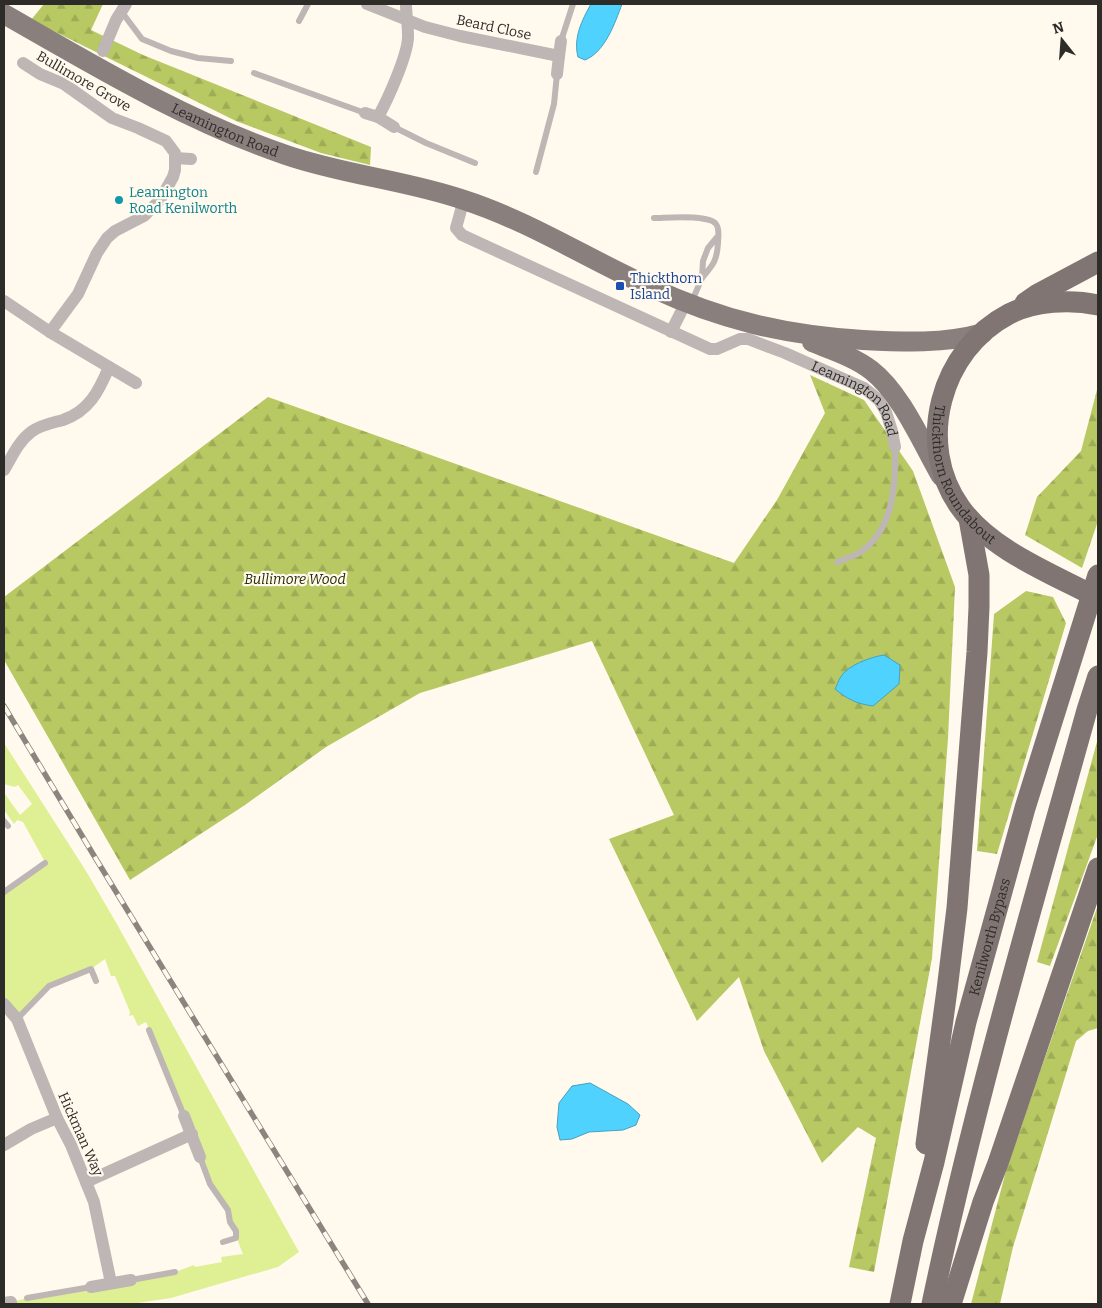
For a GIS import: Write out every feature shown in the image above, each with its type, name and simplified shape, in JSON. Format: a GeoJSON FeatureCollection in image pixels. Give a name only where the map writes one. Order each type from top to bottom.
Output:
{"type":"FeatureCollection","features":[{"type":"Feature","properties":{"kind":"highway"},"geometry":{"type":"LineString","coordinates":[[1010,313],[1038,294],[1098,262]]}},
{"type":"Feature","properties":{"kind":"highway","name":"Thickthorn Roundabout"},"geometry":{"type":"LineString","coordinates":[[1098,305],[1059,302],[1030,307],[1010,313],[983,333],[964,353],[948,380],[942,395],[936,430],[938,453],[947,487],[969,519],[991,540],[1019,557],[1098,598]]}},
{"type":"Feature","properties":{"kind":"highway"},"geometry":{"type":"LineString","coordinates":[[913,1241],[957,908],[977,652],[979,575],[969,519]]}},
{"type":"Feature","properties":{"kind":"highway","name":"Kenilworth Bypass"},"geometry":{"type":"LineString","coordinates":[[900,1304],[913,1241],[934,1162],[966,1022],[1022,817],[1066,671],[1098,575]]}},
{"type":"Feature","properties":{"kind":"highway"},"geometry":{"type":"LineString","coordinates":[[932,1304],[998,1030],[1098,676]]}},
{"type":"Feature","properties":{"kind":"highway"},"geometry":{"type":"LineString","coordinates":[[951,1304],[983,1202],[1098,868]]}},
{"type":"Feature","properties":{"kind":"main road","name":"Leamington Road"},"geometry":{"type":"LineString","coordinates":[[4,14],[111,75],[207,123],[272,150],[334,170],[464,199],[529,226],[650,287],[688,303],[739,320],[787,332],[847,339],[914,342],[948,340],[983,333]]}},
{"type":"Feature","properties":{"kind":"main road","name":"Leamington Road"},"geometry":{"type":"LineString","coordinates":[[787,332],[849,357],[878,376],[897,399],[947,487]]}},
{"type":"Feature","properties":{"kind":"street","name":"Beard Close"},"geometry":{"type":"LineString","coordinates":[[367,4],[425,26],[460,36],[558,56]]}},
{"type":"Feature","properties":{"kind":"street"},"geometry":{"type":"LineString","coordinates":[[378,117],[404,56],[409,36],[406,4]]}},
{"type":"Feature","properties":{"kind":"street"},"geometry":{"type":"LineString","coordinates":[[111,75],[105,62],[103,51],[124,8]]}},
{"type":"Feature","properties":{"kind":"street"},"geometry":{"type":"LineString","coordinates":[[557,74],[561,40]]}},
{"type":"Feature","properties":{"kind":"street"},"geometry":{"type":"LineString","coordinates":[[78,57],[91,57],[103,51]]}},
{"type":"Feature","properties":{"kind":"street","name":"Bullimore Grove"},"geometry":{"type":"LineString","coordinates":[[23,63],[40,74],[64,84],[112,118],[166,141],[175,153],[175,158]]}},
{"type":"Feature","properties":{"kind":"street"},"geometry":{"type":"LineString","coordinates":[[365,113],[378,117],[394,126]]}},
{"type":"Feature","properties":{"kind":"street"},"geometry":{"type":"LineString","coordinates":[[50,332],[78,294],[97,253],[107,238],[115,230],[144,216],[160,200],[173,177],[175,158],[191,158]]}},
{"type":"Feature","properties":{"kind":"street","name":"Leamington Road"},"geometry":{"type":"LineString","coordinates":[[464,199],[456,224],[456,228],[462,235],[714,350],[740,339],[748,339],[785,353],[864,388],[879,400],[886,412],[895,447]]}},
{"type":"Feature","properties":{"kind":"street"},"geometry":{"type":"LineString","coordinates":[[4,302],[50,332],[136,383]]}},
{"type":"Feature","properties":{"kind":"street"},"geometry":{"type":"LineString","coordinates":[[671,332],[688,303]]}},
{"type":"Feature","properties":{"kind":"street"},"geometry":{"type":"LineString","coordinates":[[4,470],[21,442],[32,432],[43,426],[68,418],[88,405],[99,390],[109,367]]}},
{"type":"Feature","properties":{"kind":"street","name":"Hickman Way"},"geometry":{"type":"LineString","coordinates":[[4,1004],[17,1019],[57,1118],[71,1144],[94,1202],[111,1283]]}},
{"type":"Feature","properties":{"kind":"street"},"geometry":{"type":"LineString","coordinates":[[184,1116],[200,1157]]}},
{"type":"Feature","properties":{"kind":"street"},"geometry":{"type":"LineString","coordinates":[[4,1145],[31,1129],[57,1118]]}},
{"type":"Feature","properties":{"kind":"street"},"geometry":{"type":"LineString","coordinates":[[86,1182],[192,1134]]}},
{"type":"Feature","properties":{"kind":"street"},"geometry":{"type":"LineString","coordinates":[[91,1287],[132,1280]]}},
{"type":"Feature","properties":{"kind":"lane"},"geometry":{"type":"LineString","coordinates":[[299,21],[308,4]]}},
{"type":"Feature","properties":{"kind":"lane"},"geometry":{"type":"LineString","coordinates":[[561,40],[573,4]]}},
{"type":"Feature","properties":{"kind":"lane"},"geometry":{"type":"LineString","coordinates":[[124,8],[142,39],[171,51],[198,58],[231,61]]}},
{"type":"Feature","properties":{"kind":"lane"},"geometry":{"type":"LineString","coordinates":[[254,73],[365,113]]}},
{"type":"Feature","properties":{"kind":"lane"},"geometry":{"type":"LineString","coordinates":[[536,172],[554,104],[557,74]]}},
{"type":"Feature","properties":{"kind":"lane"},"geometry":{"type":"LineString","coordinates":[[394,126],[426,143],[475,163]]}},
{"type":"Feature","properties":{"kind":"lane"},"geometry":{"type":"LineString","coordinates":[[654,218],[673,217],[710,220],[715,223],[718,229],[717,254],[714,263],[702,278],[688,303]]}},
{"type":"Feature","properties":{"kind":"lane"},"geometry":{"type":"LineString","coordinates":[[702,278],[703,261],[708,248],[718,236]]}},
{"type":"Feature","properties":{"kind":"lane","name":"Leamington Road"},"geometry":{"type":"LineString","coordinates":[[837,562],[860,552],[870,543],[883,524],[894,492],[895,447]]}},
{"type":"Feature","properties":{"kind":"lane"},"geometry":{"type":"LineString","coordinates":[[4,892],[45,863]]}},
{"type":"Feature","properties":{"kind":"lane"},"geometry":{"type":"LineString","coordinates":[[17,1019],[49,986],[91,969],[96,981]]}},
{"type":"Feature","properties":{"kind":"lane"},"geometry":{"type":"LineString","coordinates":[[150,1030],[184,1116]]}},
{"type":"Feature","properties":{"kind":"lane"},"geometry":{"type":"LineString","coordinates":[[200,1157],[210,1184],[228,1210],[230,1222],[236,1231],[236,1238],[223,1242]]}},
{"type":"Feature","properties":{"kind":"lane"},"geometry":{"type":"LineString","coordinates":[[132,1280],[175,1272]]}},
{"type":"Feature","properties":{"kind":"lane"},"geometry":{"type":"LineString","coordinates":[[27,1298],[91,1287]]}},
{"type":"Feature","properties":{"kind":"green space"},"geometry":{"type":"Polygon","coordinates":[[[44,4],[103,4],[91,30],[143,55],[371,147],[370,165],[321,153],[236,121],[31,20],[44,4]]]}},
{"type":"Feature","properties":{"kind":"green space","name":"Bullimore Wood"},"geometry":{"type":"Polygon","coordinates":[[[810,375],[864,400],[913,471],[955,587],[948,738],[932,958],[874,1272],[849,1267],[876,1138],[858,1127],[822,1163],[764,1051],[739,977],[697,1021],[609,839],[674,815],[592,641],[420,693],[326,747],[245,805],[130,880],[4,660],[4,597],[268,397],[734,563],[777,500],[825,413],[810,375]]]}},
{"type":"Feature","properties":{"kind":"green space"},"geometry":{"type":"Polygon","coordinates":[[[1098,386],[1098,521],[1082,568],[1025,535],[1037,497],[1081,451],[1098,386]]]}},
{"type":"Feature","properties":{"kind":"green space"},"geometry":{"type":"Polygon","coordinates":[[[1026,591],[1053,597],[1066,623],[997,854],[977,851],[994,614],[1026,591]]]}},
{"type":"Feature","properties":{"kind":"green space"},"geometry":{"type":"Polygon","coordinates":[[[1098,738],[1098,834],[1050,966],[1037,962],[1098,738]]]}},
{"type":"Feature","properties":{"kind":"green space"},"geometry":{"type":"Polygon","coordinates":[[[4,743],[86,871],[118,926],[299,1252],[278,1267],[171,1298],[131,1304],[4,1304],[27,1298],[175,1272],[194,1265],[195,1267],[222,1262],[221,1257],[243,1254],[229,1217],[217,1196],[146,1022],[138,1026],[133,1015],[129,1016],[130,1012],[115,976],[111,976],[105,959],[91,969],[49,986],[17,1019],[4,1004],[4,892],[45,862],[23,822],[17,820],[14,824],[4,810],[5,794],[20,815],[32,804],[18,785],[15,787],[4,784],[4,743]]]}},
{"type":"Feature","properties":{"kind":"green space"},"geometry":{"type":"Polygon","coordinates":[[[1098,905],[1098,1028],[1088,1031],[1076,1041],[1013,1247],[1000,1304],[971,1304],[1007,1167],[1098,905]]]}},
{"type":"Feature","properties":{"kind":"water"},"geometry":{"type":"Polygon","coordinates":[[[591,4],[622,4],[604,44],[585,60],[578,57],[577,43],[582,23],[591,4]]]}},
{"type":"Feature","properties":{"kind":"water"},"geometry":{"type":"Polygon","coordinates":[[[884,655],[900,665],[899,684],[873,706],[852,700],[835,689],[843,673],[848,669],[866,660],[884,655]]]}},
{"type":"Feature","properties":{"kind":"water"},"geometry":{"type":"Polygon","coordinates":[[[590,1083],[628,1104],[640,1115],[636,1125],[623,1130],[589,1132],[572,1139],[560,1140],[557,1127],[559,1103],[572,1086],[590,1083]]]}},
{"type":"Feature","properties":{"kind":"railway"},"geometry":{"type":"LineString","coordinates":[[4,706],[368,1304]]}},
{"type":"Feature","properties":{"kind":"place","name":"Leamington Road Kenilworth"},"geometry":{"type":"Point","coordinates":[119,200]}},
{"type":"Feature","properties":{"kind":"place","name":"Thickthorn Island"},"geometry":{"type":"Point","coordinates":[620,286]}}]}
